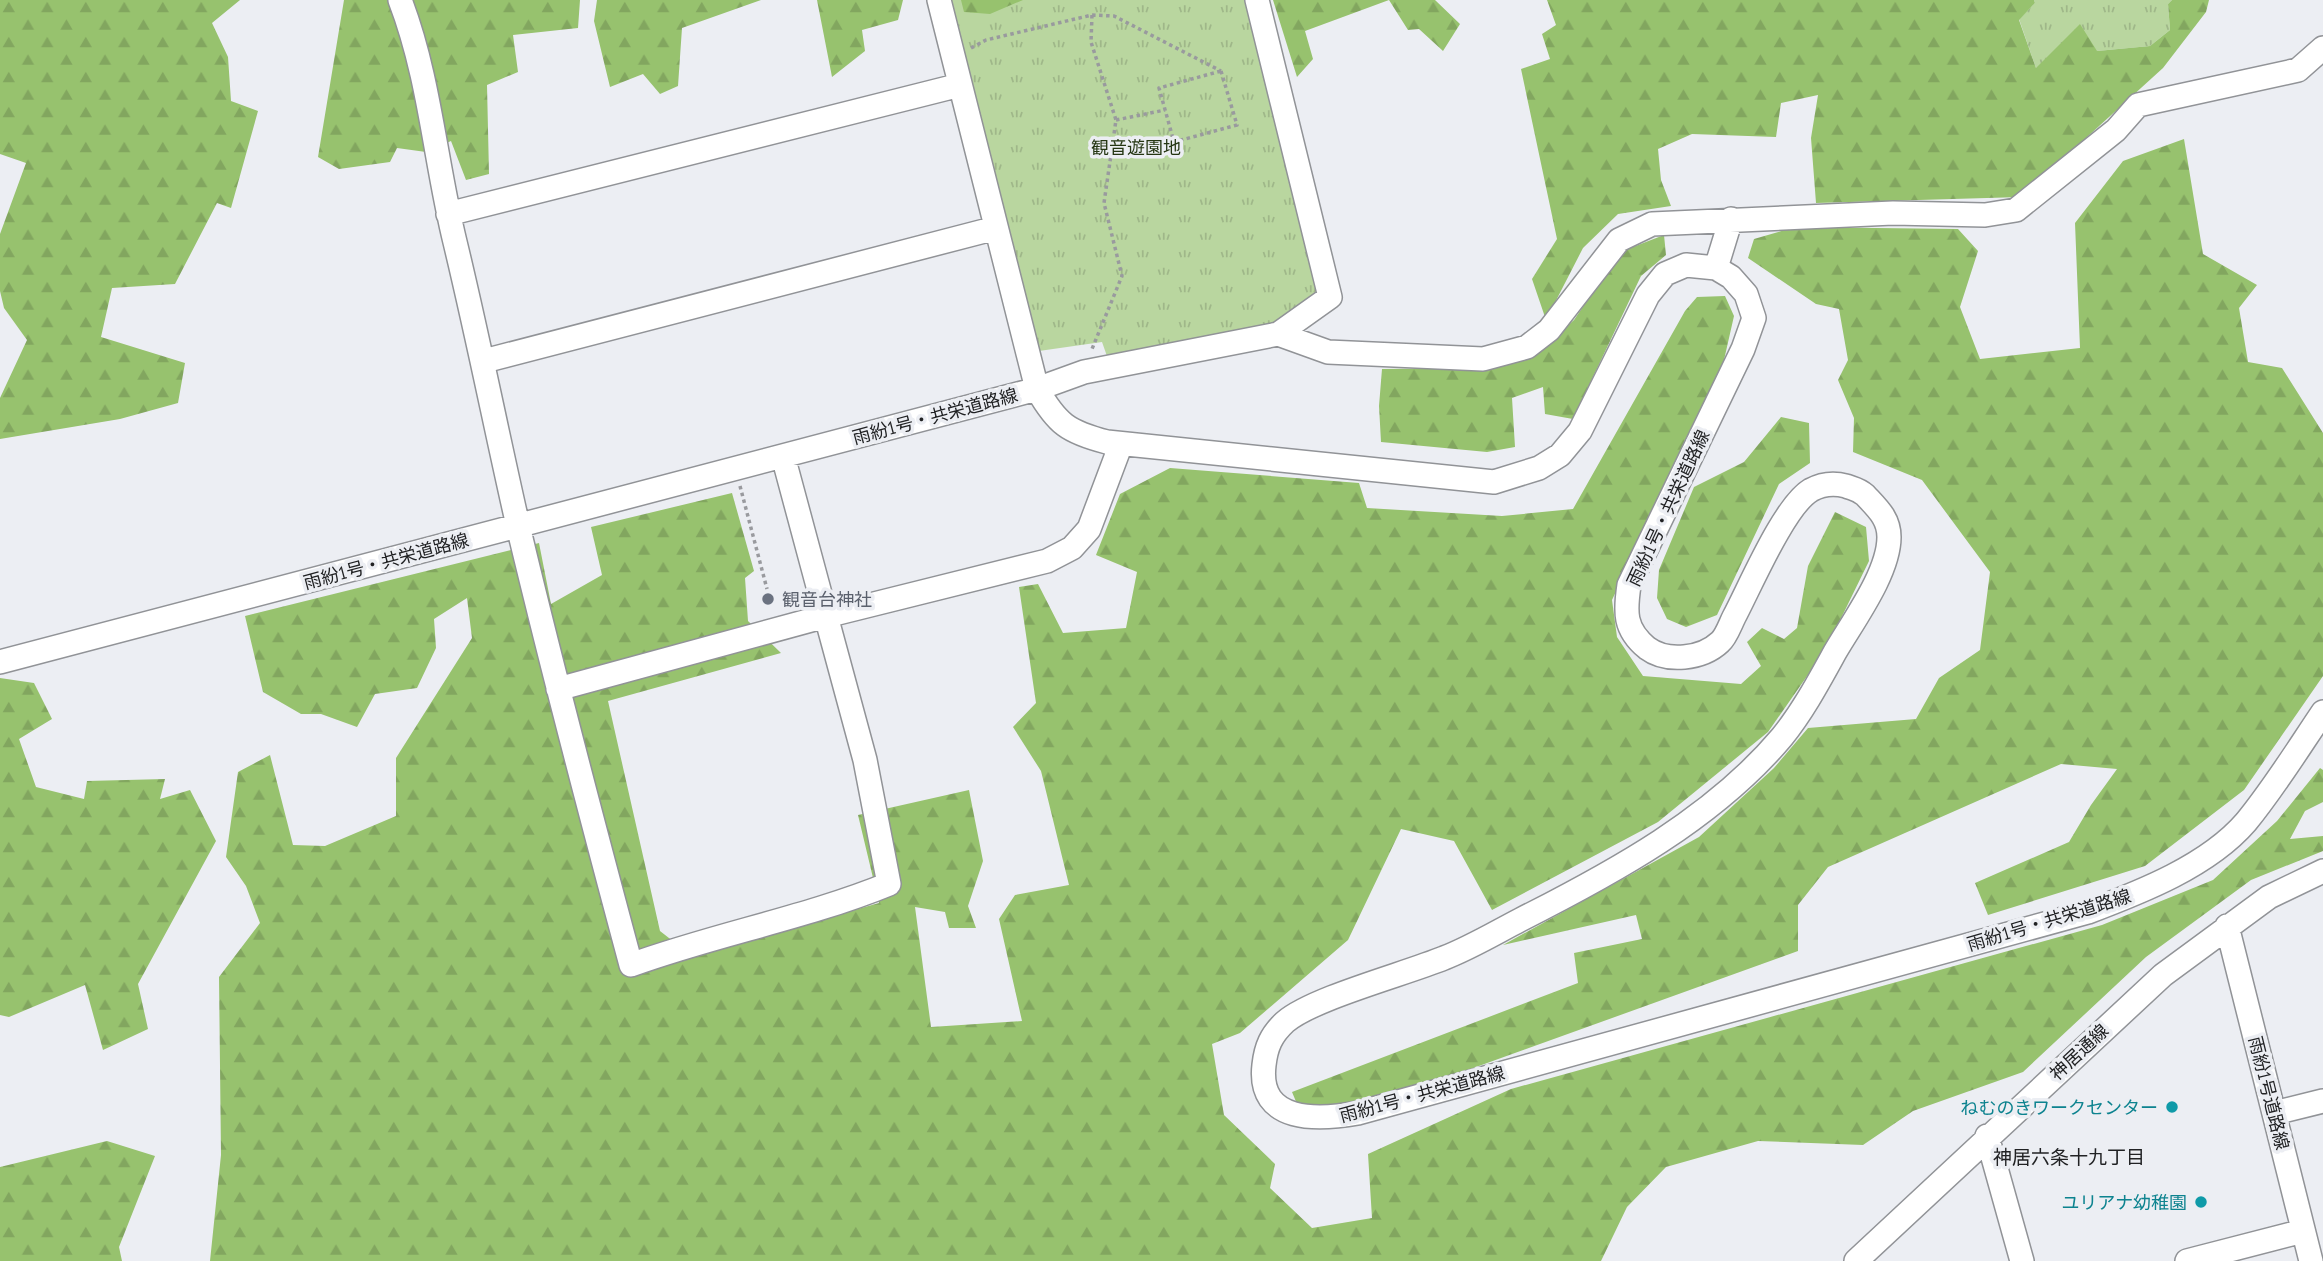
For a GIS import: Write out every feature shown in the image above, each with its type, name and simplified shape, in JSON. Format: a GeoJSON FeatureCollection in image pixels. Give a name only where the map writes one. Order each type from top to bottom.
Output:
{"type":"FeatureCollection","features":[{"type":"Feature","properties":{"kind":"street"},"geometry":{"type":"LineString","coordinates":[[400,0],[425,85],[448,214],[484,361],[518,526],[631,965],[693,942],[849,901],[889,884],[865,760],[783,456]]}},
{"type":"Feature","properties":{"kind":"street"},"geometry":{"type":"LineString","coordinates":[[939,0],[1037,389],[1098,369],[1278,334],[1330,297],[1257,0]]}},
{"type":"Feature","properties":{"kind":"street"},"geometry":{"type":"LineString","coordinates":[[1278,334],[1328,352],[1483,359],[1527,347],[1549,330],[1619,240],[1652,224],[1892,213],[1985,215],[2016,211],[2116,130],[2138,105],[2298,70],[2323,48]]}},
{"type":"Feature","properties":{"kind":"street"},"geometry":{"type":"LineString","coordinates":[[448,214],[960,85]]}},
{"type":"Feature","properties":{"kind":"street"},"geometry":{"type":"LineString","coordinates":[[1716,268],[1731,219]]}},
{"type":"Feature","properties":{"kind":"street"},"geometry":{"type":"LineString","coordinates":[[484,361],[996,228]]}},
{"type":"Feature","properties":{"kind":"street","name":"雨紛1号・共栄道路線"},"geometry":{"type":"LineString","coordinates":[[2,655],[518,526],[1037,389],[1052,415],[1074,434],[1121,444],[1494,482],[1539,468],[1560,455],[1580,430],[1648,295],[1665,274],[1686,265],[1716,268],[1731,277],[1746,294],[1754,318],[1743,349],[1629,585],[1625,616],[1635,638],[1653,652],[1679,658],[1699,654],[1721,642],[1786,518],[1810,491],[1835,483],[1860,491],[1884,514],[1889,537],[1879,575],[1807,701],[1782,737],[1738,782],[1663,838],[1583,888],[1446,957],[1320,1004],[1287,1020],[1269,1039],[1263,1068],[1265,1088],[1276,1107],[1297,1116],[1319,1120],[1357,1114],[2088,912],[2146,891],[2176,875],[2244,824],[2323,712]]}},
{"type":"Feature","properties":{"kind":"street"},"geometry":{"type":"LineString","coordinates":[[558,689],[1047,561],[1072,548],[1089,529],[1121,444]]}},
{"type":"Feature","properties":{"kind":"street","name":"神居通線"},"geometry":{"type":"LineString","coordinates":[[1856,1261],[1987,1136],[2163,975],[2269,897],[2323,871]]}},
{"type":"Feature","properties":{"kind":"street","name":"雨紛1号道路線"},"geometry":{"type":"LineString","coordinates":[[2227,926],[2311,1261]]}},
{"type":"Feature","properties":{"kind":"street"},"geometry":{"type":"LineString","coordinates":[[2274,1114],[2323,1101]]}},
{"type":"Feature","properties":{"kind":"street"},"geometry":{"type":"LineString","coordinates":[[1987,1136],[2022,1261]]}},
{"type":"Feature","properties":{"kind":"street"},"geometry":{"type":"LineString","coordinates":[[2187,1261],[2303,1231]]}},
{"type":"Feature","properties":{"kind":"path"},"geometry":{"type":"LineString","coordinates":[[953,58],[986,40],[1092,15],[1114,16],[1221,71],[1237,125],[1174,142],[1159,88],[1221,71]]}},
{"type":"Feature","properties":{"kind":"path"},"geometry":{"type":"LineString","coordinates":[[1092,15],[1091,42],[1116,120],[1104,203],[1122,276],[1092,350],[1098,369]]}},
{"type":"Feature","properties":{"kind":"path"},"geometry":{"type":"LineString","coordinates":[[1116,120],[1165,110]]}},
{"type":"Feature","properties":{"kind":"path"},"geometry":{"type":"LineString","coordinates":[[736,468],[767,589]]}},
{"type":"Feature","properties":{"kind":"green space"},"geometry":{"type":"Polygon","coordinates":[[[0,0],[240,0],[212,23],[228,57],[231,101],[258,111],[231,208],[217,203],[175,284],[112,288],[101,337],[185,363],[178,403],[120,419],[0,439],[0,398],[27,340],[4,308],[0,291],[0,234],[26,163],[0,154],[0,0]]]}},
{"type":"Feature","properties":{"kind":"green space"},"geometry":{"type":"Polygon","coordinates":[[[344,0],[580,0],[578,28],[513,35],[518,72],[487,85],[489,174],[466,180],[451,141],[426,152],[397,148],[390,162],[339,169],[318,157],[344,0]]]}},
{"type":"Feature","properties":{"kind":"green space"},"geometry":{"type":"Polygon","coordinates":[[[597,0],[761,0],[682,28],[678,86],[660,94],[643,74],[610,87],[594,21],[597,0]]]}},
{"type":"Feature","properties":{"kind":"green space"},"geometry":{"type":"Polygon","coordinates":[[[817,0],[903,0],[898,20],[862,30],[865,51],[832,77],[817,0]]]}},
{"type":"Feature","properties":{"kind":"green space","name":"観音遊園地"},"geometry":{"type":"Polygon","coordinates":[[[951,0],[1248,0],[1322,294],[1273,327],[1108,359],[1102,342],[1039,351],[951,0]]]}},
{"type":"Feature","properties":{"kind":"green space"},"geometry":{"type":"Polygon","coordinates":[[[961,0],[1023,0],[990,14],[964,12],[961,0]]]}},
{"type":"Feature","properties":{"kind":"green space"},"geometry":{"type":"Polygon","coordinates":[[[1273,0],[1389,0],[1305,31],[1313,59],[1297,77],[1273,0]]]}},
{"type":"Feature","properties":{"kind":"green space"},"geometry":{"type":"Polygon","coordinates":[[[1389,0],[1435,0],[1460,24],[1443,51],[1419,29],[1408,30],[1389,0]]]}},
{"type":"Feature","properties":{"kind":"green space"},"geometry":{"type":"Polygon","coordinates":[[[1547,0],[2034,0],[2035,3],[2019,20],[2036,68],[2080,24],[2097,51],[2150,46],[2170,30],[2168,4],[2172,0],[2209,0],[2206,12],[2163,68],[2021,197],[1816,203],[1811,138],[1818,95],[1781,103],[1776,137],[1692,134],[1658,149],[1661,180],[1671,206],[1618,214],[1583,248],[1546,320],[1532,279],[1557,239],[1521,69],[1550,59],[1542,34],[1556,25],[1547,0]]]}},
{"type":"Feature","properties":{"kind":"green space"},"geometry":{"type":"Polygon","coordinates":[[[2034,0],[2172,0],[2168,4],[2170,30],[2150,46],[2097,51],[2036,68],[2019,19],[2035,3],[2034,0]]]}},
{"type":"Feature","properties":{"kind":"green space"},"geometry":{"type":"Polygon","coordinates":[[[2184,139],[2203,254],[2257,285],[2239,308],[2248,362],[2282,368],[2323,433],[2323,676],[2244,790],[2145,866],[1988,915],[1975,883],[2069,842],[2117,769],[2061,764],[1828,867],[1798,905],[1798,951],[1307,1128],[1292,1092],[1578,983],[1574,953],[1642,939],[1636,915],[1503,945],[1699,837],[1774,768],[1808,728],[1916,719],[1939,678],[1980,650],[1990,572],[1922,480],[1853,452],[1854,418],[1838,380],[1848,360],[1839,309],[1816,304],[1748,258],[1754,239],[1795,227],[1958,229],[1978,251],[1960,307],[1980,359],[2080,348],[2075,223],[2123,161],[2184,139]]]}},
{"type":"Feature","properties":{"kind":"green space"},"geometry":{"type":"Polygon","coordinates":[[[1664,235],[1666,255],[1641,276],[1573,419],[1545,414],[1543,387],[1512,398],[1515,447],[1487,452],[1381,442],[1379,406],[1382,369],[1475,368],[1543,347],[1574,320],[1620,252],[1664,235]]]}},
{"type":"Feature","properties":{"kind":"green space"},"geometry":{"type":"Polygon","coordinates":[[[1725,296],[1734,316],[1724,360],[1612,600],[1617,637],[1643,676],[1741,684],[1761,666],[1747,642],[1762,628],[1784,639],[1797,628],[1808,566],[1835,512],[1866,527],[1869,561],[1826,649],[1768,732],[1658,822],[1492,910],[1454,841],[1401,829],[1348,940],[1240,1033],[1212,1044],[1224,1115],[1275,1164],[1270,1188],[1312,1228],[1372,1218],[1368,1154],[1511,1089],[2102,925],[2213,880],[2277,821],[2320,768],[2323,770],[2323,802],[2305,811],[2290,839],[2323,836],[2323,851],[2251,880],[2146,957],[2023,1072],[1913,1111],[1863,1145],[1758,1141],[1666,1167],[1627,1207],[1601,1261],[210,1261],[221,1155],[219,977],[260,923],[246,886],[226,857],[238,772],[270,755],[293,845],[325,846],[396,816],[396,758],[472,638],[467,598],[434,619],[436,648],[417,688],[375,694],[357,727],[321,714],[301,714],[263,692],[245,616],[539,543],[551,604],[602,575],[591,527],[732,493],[754,571],[745,578],[748,621],[781,653],[608,701],[660,931],[692,956],[879,903],[858,815],[969,790],[983,861],[968,906],[976,928],[949,928],[945,912],[915,907],[931,1027],[1022,1021],[999,919],[1015,895],[1069,885],[1041,771],[1013,727],[1036,703],[1019,587],[1038,584],[1063,633],[1126,628],[1137,572],[1096,555],[1120,494],[1170,468],[1359,483],[1367,508],[1502,516],[1573,509],[1685,311],[1697,297],[1725,296]]]}},
{"type":"Feature","properties":{"kind":"green space"},"geometry":{"type":"Polygon","coordinates":[[[1781,417],[1809,423],[1810,463],[1779,484],[1717,615],[1686,627],[1667,619],[1657,598],[1659,570],[1694,487],[1744,462],[1781,417]]]}},
{"type":"Feature","properties":{"kind":"green space"},"geometry":{"type":"Polygon","coordinates":[[[0,678],[34,683],[52,719],[19,739],[36,787],[84,799],[87,781],[165,779],[160,799],[190,790],[216,841],[138,984],[148,1029],[103,1050],[85,985],[9,1017],[0,1015],[0,678]]]}},
{"type":"Feature","properties":{"kind":"green space"},"geometry":{"type":"Polygon","coordinates":[[[107,1141],[155,1156],[119,1247],[122,1261],[0,1261],[0,1167],[107,1141]]]}},
{"type":"Feature","properties":{"kind":"place","name":"観音台神社"},"geometry":{"type":"Point","coordinates":[768,599]}},
{"type":"Feature","properties":{"kind":"place","name":"ねむのきワークセンター"},"geometry":{"type":"Point","coordinates":[2172,1107]}},
{"type":"Feature","properties":{"kind":"place","name":"ユリアナ幼稚園"},"geometry":{"type":"Point","coordinates":[2201,1202]}},
{"type":"Feature","properties":{"kind":"district","name":"神居六条十九丁目"},"geometry":{"type":"Point","coordinates":[2069,1157]}}]}
